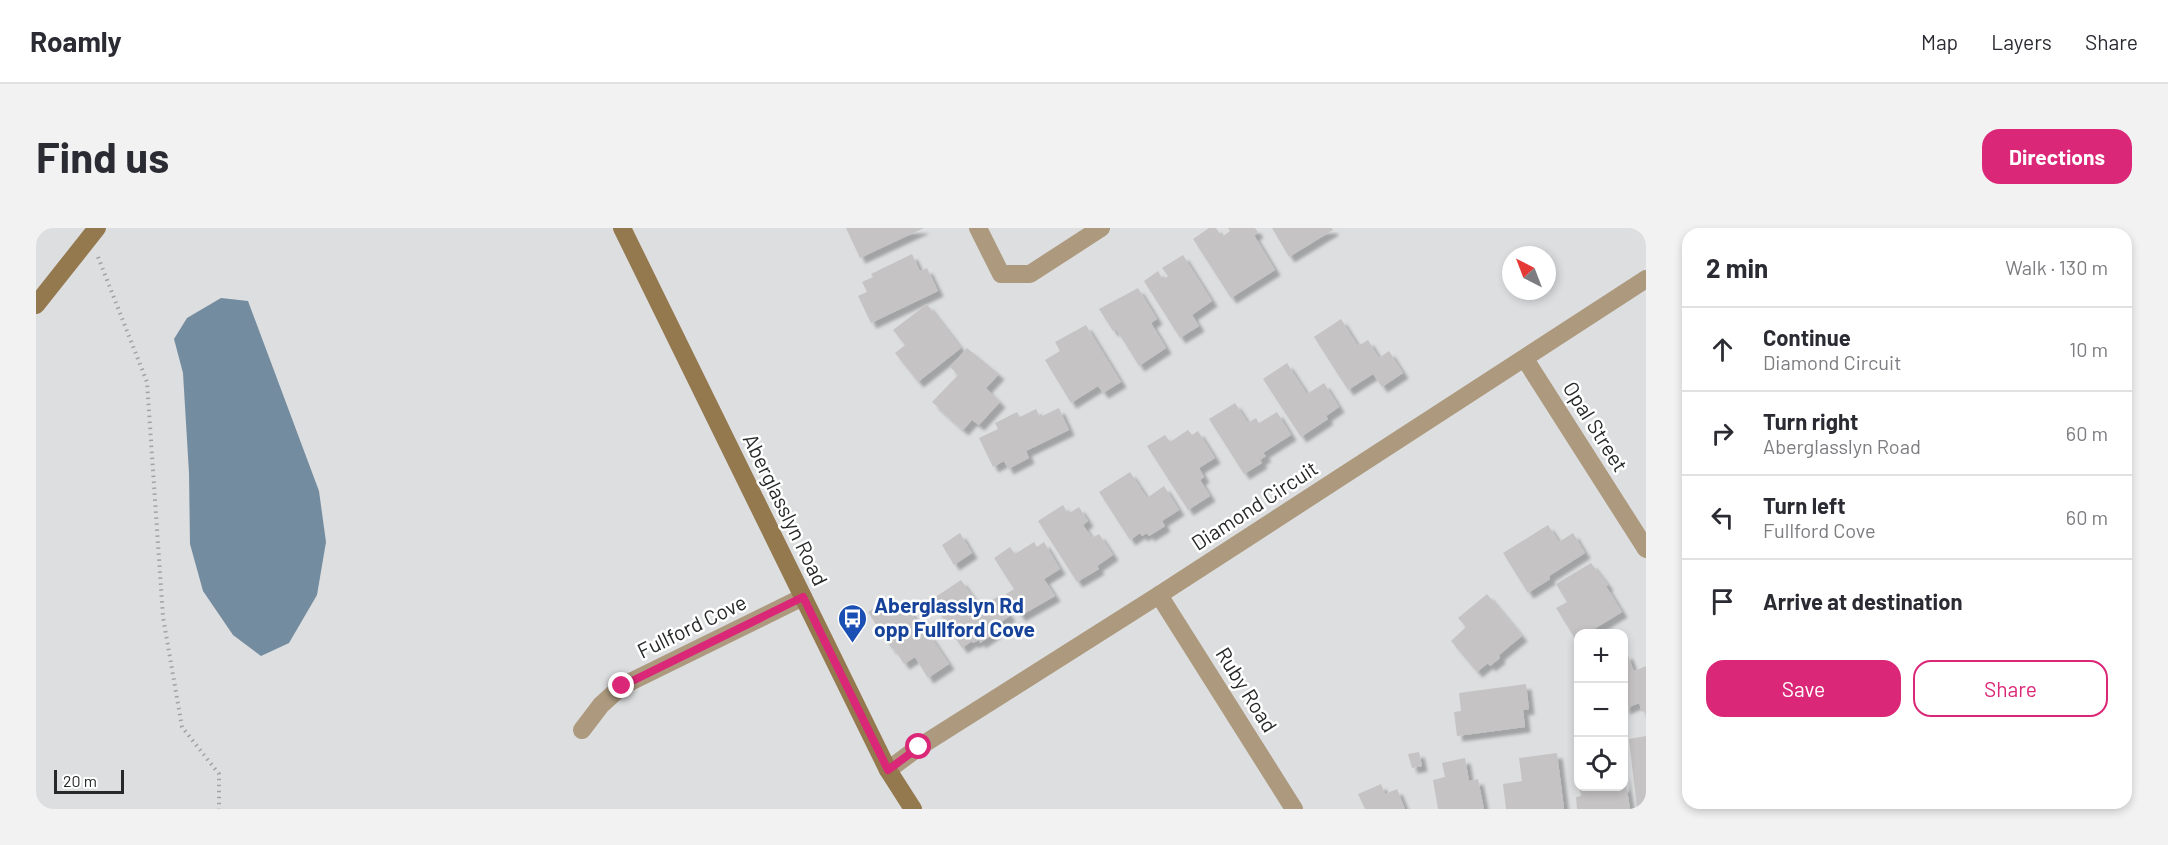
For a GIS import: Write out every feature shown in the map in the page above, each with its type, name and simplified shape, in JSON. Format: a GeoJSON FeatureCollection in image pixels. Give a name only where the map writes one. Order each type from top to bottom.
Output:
{"type":"FeatureCollection","features":[{"type":"Feature","properties":{"kind":"main road","name":"Aberglasslyn Road"},"geometry":{"type":"LineString","coordinates":[[622,228],[888,770],[913,809]]}},
{"type":"Feature","properties":{"kind":"main road"},"geometry":{"type":"LineString","coordinates":[[36,306],[93,233]]}},
{"type":"Feature","properties":{"kind":"street"},"geometry":{"type":"LineString","coordinates":[[978,228],[1001,274],[1030,274],[1101,228]]}},
{"type":"Feature","properties":{"kind":"street","name":"Diamond Circuit"},"geometry":{"type":"LineString","coordinates":[[888,770],[919,747],[1159,595],[1646,279]]}},
{"type":"Feature","properties":{"kind":"street","name":"Opal Street"},"geometry":{"type":"LineString","coordinates":[[1525,358],[1646,549]]}},
{"type":"Feature","properties":{"kind":"street","name":"Ruby Road"},"geometry":{"type":"LineString","coordinates":[[1159,595],[1294,809]]}},
{"type":"Feature","properties":{"kind":"street","name":"Fullford Cove"},"geometry":{"type":"LineString","coordinates":[[582,730],[601,705],[622,686],[803,597]]}},
{"type":"Feature","properties":{"kind":"path"},"geometry":{"type":"LineString","coordinates":[[93,233],[103,267],[147,382],[163,617],[182,727],[219,774],[219,809]]}},
{"type":"Feature","properties":{"kind":"water"},"geometry":{"type":"Polygon","coordinates":[[[221,298],[248,301],[319,491],[326,542],[317,595],[289,643],[261,656],[233,635],[203,591],[190,544],[189,473],[183,373],[174,339],[187,318],[221,298]]]}},
{"type":"Feature","properties":{"kind":"building"},"geometry":{"type":"Polygon","coordinates":[[[846,228],[924,228],[860,258],[846,228]]]}},
{"type":"Feature","properties":{"kind":"building"},"geometry":{"type":"Polygon","coordinates":[[[1209,228],[1216,228],[1222,237],[1230,231],[1228,228],[1255,228],[1258,232],[1254,235],[1275,270],[1231,298],[1193,239],[1209,228]]]}},
{"type":"Feature","properties":{"kind":"building"},"geometry":{"type":"Polygon","coordinates":[[[1272,228],[1332,228],[1333,230],[1289,257],[1272,228]]]}},
{"type":"Feature","properties":{"kind":"building"},"geometry":{"type":"Polygon","coordinates":[[[912,254],[920,271],[927,268],[938,291],[871,323],[858,296],[867,292],[862,282],[873,277],[871,274],[912,254]]]}},
{"type":"Feature","properties":{"kind":"building"},"geometry":{"type":"Polygon","coordinates":[[[1183,255],[1212,301],[1192,315],[1199,326],[1180,338],[1144,281],[1158,271],[1163,280],[1168,276],[1162,268],[1183,255]]]}},
{"type":"Feature","properties":{"kind":"building"},"geometry":{"type":"Polygon","coordinates":[[[1138,288],[1157,319],[1151,323],[1166,348],[1139,366],[1116,329],[1113,331],[1099,309],[1138,288]]]}},
{"type":"Feature","properties":{"kind":"building"},"geometry":{"type":"Polygon","coordinates":[[[927,304],[961,348],[918,382],[895,353],[905,345],[893,330],[927,304]]]}},
{"type":"Feature","properties":{"kind":"building"},"geometry":{"type":"Polygon","coordinates":[[[1341,319],[1358,346],[1368,340],[1379,358],[1389,351],[1403,373],[1382,387],[1373,374],[1348,390],[1314,337],[1341,319]]]}},
{"type":"Feature","properties":{"kind":"building"},"geometry":{"type":"Polygon","coordinates":[[[1086,325],[1121,382],[1103,393],[1098,386],[1071,403],[1045,360],[1060,351],[1055,342],[1086,325]]]}},
{"type":"Feature","properties":{"kind":"building"},"geometry":{"type":"Polygon","coordinates":[[[967,348],[999,374],[986,388],[1000,402],[979,425],[972,420],[963,430],[932,402],[958,375],[950,367],[967,348]]]}},
{"type":"Feature","properties":{"kind":"building"},"geometry":{"type":"Polygon","coordinates":[[[1287,363],[1307,394],[1324,383],[1339,407],[1326,416],[1328,419],[1301,437],[1263,379],[1287,363]]]}},
{"type":"Feature","properties":{"kind":"building"},"geometry":{"type":"Polygon","coordinates":[[[1235,403],[1248,423],[1256,418],[1259,423],[1277,412],[1291,435],[1263,453],[1266,456],[1260,460],[1262,463],[1244,474],[1209,419],[1235,403]]]}},
{"type":"Feature","properties":{"kind":"building"},"geometry":{"type":"Polygon","coordinates":[[[1059,408],[1069,430],[1026,451],[1029,458],[1008,469],[1004,461],[993,467],[979,438],[998,429],[995,423],[1017,412],[1020,417],[1036,409],[1040,417],[1059,408]]]}},
{"type":"Feature","properties":{"kind":"building"},"geometry":{"type":"Polygon","coordinates":[[[1188,430],[1192,435],[1198,431],[1215,458],[1199,468],[1204,477],[1200,480],[1210,496],[1188,510],[1147,446],[1165,435],[1170,442],[1188,430]]]}},
{"type":"Feature","properties":{"kind":"building"},"geometry":{"type":"Polygon","coordinates":[[[1130,472],[1147,498],[1164,486],[1179,510],[1162,521],[1165,526],[1149,536],[1147,533],[1142,536],[1140,533],[1130,540],[1099,492],[1130,472]]]}},
{"type":"Feature","properties":{"kind":"building"},"geometry":{"type":"Polygon","coordinates":[[[1063,505],[1068,514],[1079,507],[1088,521],[1083,525],[1092,538],[1099,534],[1113,555],[1097,566],[1099,569],[1077,582],[1038,521],[1063,505]]]}},
{"type":"Feature","properties":{"kind":"building"},"geometry":{"type":"Polygon","coordinates":[[[1548,525],[1559,542],[1573,533],[1585,553],[1549,576],[1550,579],[1528,593],[1503,553],[1548,525]]]}},
{"type":"Feature","properties":{"kind":"building"},"geometry":{"type":"Polygon","coordinates":[[[960,533],[972,553],[954,565],[942,545],[960,533]]]}},
{"type":"Feature","properties":{"kind":"building"},"geometry":{"type":"Polygon","coordinates":[[[1034,542],[1037,547],[1044,542],[1060,569],[1044,579],[1055,596],[1020,616],[1006,594],[1014,589],[994,558],[1010,547],[1015,554],[1034,542]]]}},
{"type":"Feature","properties":{"kind":"building"},"geometry":{"type":"Polygon","coordinates":[[[1591,563],[1608,585],[1606,586],[1622,612],[1594,629],[1574,629],[1574,637],[1556,608],[1567,602],[1556,584],[1591,563]]]}},
{"type":"Feature","properties":{"kind":"building"},"geometry":{"type":"Polygon","coordinates":[[[961,580],[980,608],[997,597],[1010,616],[992,628],[995,633],[980,643],[979,640],[973,643],[972,641],[962,648],[931,600],[961,580]]]}},
{"type":"Feature","properties":{"kind":"building"},"geometry":{"type":"Polygon","coordinates":[[[1487,594],[1522,636],[1499,655],[1500,658],[1490,666],[1488,663],[1477,672],[1451,641],[1466,627],[1458,618],[1487,594]]]}},
{"type":"Feature","properties":{"kind":"building"},"geometry":{"type":"Polygon","coordinates":[[[903,600],[926,636],[929,634],[949,664],[928,678],[915,657],[904,664],[868,612],[883,602],[888,610],[903,600]]]}},
{"type":"Feature","properties":{"kind":"building"},"geometry":{"type":"Polygon","coordinates":[[[1628,656],[1634,671],[1646,666],[1646,710],[1642,712],[1639,703],[1628,707],[1628,656]]]}},
{"type":"Feature","properties":{"kind":"building"},"geometry":{"type":"Polygon","coordinates":[[[1526,684],[1529,709],[1523,710],[1525,727],[1457,736],[1454,712],[1461,711],[1459,693],[1526,684]]]}},
{"type":"Feature","properties":{"kind":"building"},"geometry":{"type":"Polygon","coordinates":[[[1646,736],[1646,809],[1637,809],[1629,739],[1646,736]]]}},
{"type":"Feature","properties":{"kind":"building"},"geometry":{"type":"Polygon","coordinates":[[[1419,752],[1422,766],[1412,768],[1408,754],[1419,752]]]}},
{"type":"Feature","properties":{"kind":"building"},"geometry":{"type":"Polygon","coordinates":[[[1557,753],[1564,809],[1506,809],[1503,784],[1522,781],[1519,758],[1557,753]]]}},
{"type":"Feature","properties":{"kind":"building"},"geometry":{"type":"Polygon","coordinates":[[[1465,758],[1469,781],[1478,779],[1484,809],[1438,809],[1433,780],[1445,777],[1442,763],[1465,758]]]}},
{"type":"Feature","properties":{"kind":"building"},"geometry":{"type":"Polygon","coordinates":[[[1381,784],[1385,794],[1397,789],[1405,809],[1365,809],[1358,794],[1381,784]]]}},
{"type":"Feature","properties":{"kind":"building"},"geometry":{"type":"Polygon","coordinates":[[[1580,791],[1627,791],[1630,809],[1577,809],[1576,797],[1581,796],[1580,791]]]}},
{"type":"Feature","properties":{"kind":"place","name":"Aberglasslyn Rd opp Fullford Cove"},"geometry":{"type":"Point","coordinates":[853,644]}},
{"type":"Feature","properties":{"kind":"route"},"geometry":{"type":"LineString","coordinates":[[622,686],[803,597],[888,770],[919,747]]}}]}
